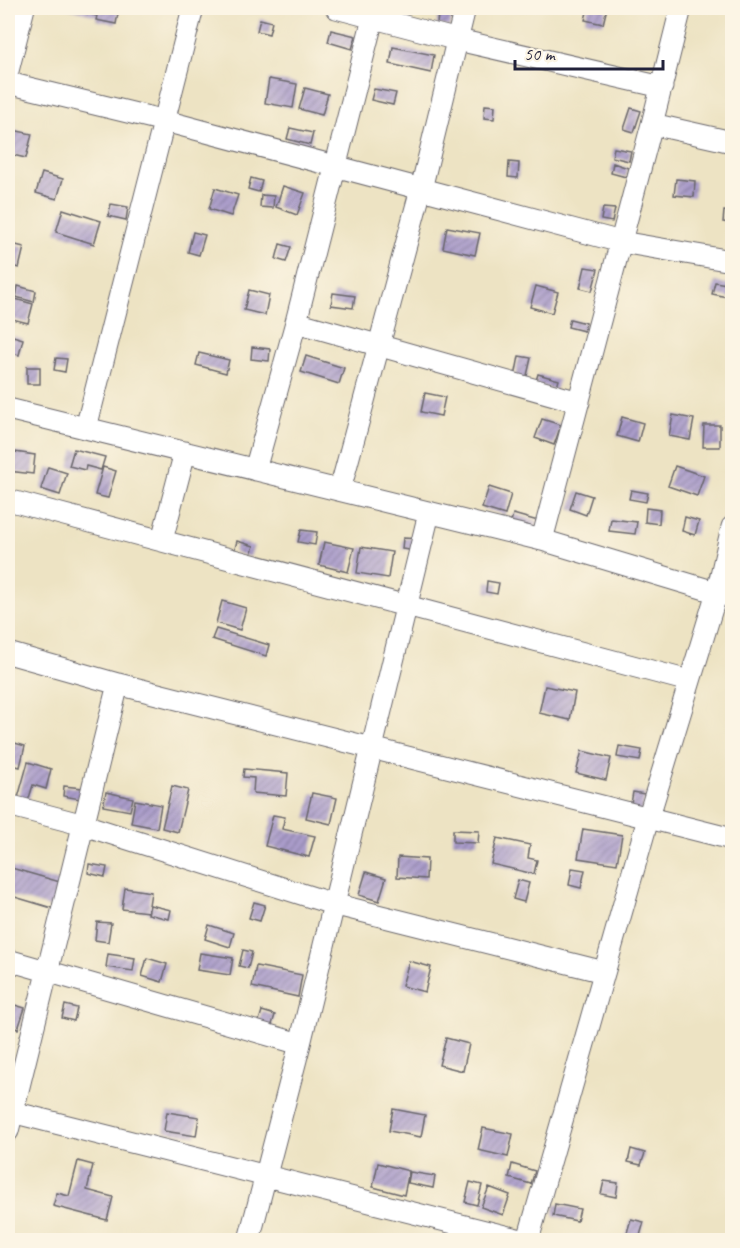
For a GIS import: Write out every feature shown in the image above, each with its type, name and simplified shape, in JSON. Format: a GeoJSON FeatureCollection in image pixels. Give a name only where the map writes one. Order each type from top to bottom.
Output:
{"type":"FeatureCollection","features":[{"type":"Feature","properties":{"kind":"street"},"geometry":{"type":"LineString","coordinates":[[8,71],[24,8]]}},
{"type":"Feature","properties":{"kind":"street"},"geometry":{"type":"LineString","coordinates":[[86,428],[193,8]]}},
{"type":"Feature","properties":{"kind":"street"},"geometry":{"type":"LineString","coordinates":[[336,8],[458,40],[662,87]]}},
{"type":"Feature","properties":{"kind":"street"},"geometry":{"type":"LineString","coordinates":[[340,490],[421,189],[465,8]]}},
{"type":"Feature","properties":{"kind":"street"},"geometry":{"type":"LineString","coordinates":[[542,540],[681,8]]}},
{"type":"Feature","properties":{"kind":"street"},"geometry":{"type":"LineString","coordinates":[[255,470],[296,322],[373,18]]}},
{"type":"Feature","properties":{"kind":"street"},"geometry":{"type":"LineString","coordinates":[[8,83],[165,121],[621,242],[732,261]]}},
{"type":"Feature","properties":{"kind":"street"},"geometry":{"type":"LineString","coordinates":[[652,124],[732,142]]}},
{"type":"Feature","properties":{"kind":"street"},"geometry":{"type":"LineString","coordinates":[[296,322],[579,402]]}},
{"type":"Feature","properties":{"kind":"street"},"geometry":{"type":"LineString","coordinates":[[8,409],[542,540],[724,594]]}},
{"type":"Feature","properties":{"kind":"street"},"geometry":{"type":"LineString","coordinates":[[162,540],[185,452]]}},
{"type":"Feature","properties":{"kind":"street"},"geometry":{"type":"LineString","coordinates":[[8,500],[406,604],[688,681]]}},
{"type":"Feature","properties":{"kind":"street"},"geometry":{"type":"LineString","coordinates":[[249,1240],[300,1044],[429,513]]}},
{"type":"Feature","properties":{"kind":"street"},"geometry":{"type":"LineString","coordinates":[[528,1240],[688,681],[724,594],[732,527]]}},
{"type":"Feature","properties":{"kind":"street"},"geometry":{"type":"LineString","coordinates":[[8,653],[118,684],[732,839]]}},
{"type":"Feature","properties":{"kind":"street"},"geometry":{"type":"LineString","coordinates":[[118,684],[10,1121],[265,1175],[521,1240]]}},
{"type":"Feature","properties":{"kind":"street"},"geometry":{"type":"LineString","coordinates":[[8,805],[84,825],[333,904],[604,972]]}},
{"type":"Feature","properties":{"kind":"street"},"geometry":{"type":"LineString","coordinates":[[8,960],[300,1044]]}},
{"type":"Feature","properties":{"kind":"building"},"geometry":{"type":"Polygon","coordinates":[[[66,8],[119,8],[116,24],[96,20],[97,16],[66,8]]]}},
{"type":"Feature","properties":{"kind":"building"},"geometry":{"type":"Polygon","coordinates":[[[588,8],[607,8],[603,24],[585,20],[588,8]]]}},
{"type":"Feature","properties":{"kind":"building"},"geometry":{"type":"Polygon","coordinates":[[[438,13],[452,15],[450,27],[437,25],[438,13]]]}},
{"type":"Feature","properties":{"kind":"building"},"geometry":{"type":"Polygon","coordinates":[[[260,19],[272,22],[269,34],[257,31],[260,19]]]}},
{"type":"Feature","properties":{"kind":"building"},"geometry":{"type":"Polygon","coordinates":[[[331,30],[356,36],[352,49],[328,42],[331,30]]]}},
{"type":"Feature","properties":{"kind":"building"},"geometry":{"type":"Polygon","coordinates":[[[393,47],[434,55],[431,73],[390,64],[393,47]]]}},
{"type":"Feature","properties":{"kind":"building"},"geometry":{"type":"Polygon","coordinates":[[[269,79],[297,84],[293,108],[265,103],[269,79]]]}},
{"type":"Feature","properties":{"kind":"building"},"geometry":{"type":"Polygon","coordinates":[[[305,88],[328,94],[322,115],[299,109],[305,88]]]}},
{"type":"Feature","properties":{"kind":"building"},"geometry":{"type":"Polygon","coordinates":[[[374,89],[396,93],[393,105],[371,100],[374,89]]]}},
{"type":"Feature","properties":{"kind":"building"},"geometry":{"type":"Polygon","coordinates":[[[485,105],[495,106],[494,119],[484,118],[485,105]]]}},
{"type":"Feature","properties":{"kind":"building"},"geometry":{"type":"Polygon","coordinates":[[[631,108],[641,111],[634,132],[624,129],[631,108]]]}},
{"type":"Feature","properties":{"kind":"building"},"geometry":{"type":"Polygon","coordinates":[[[290,128],[313,133],[310,145],[287,139],[290,128]]]}},
{"type":"Feature","properties":{"kind":"building"},"geometry":{"type":"Polygon","coordinates":[[[8,129],[32,134],[26,158],[8,154],[8,129]]]}},
{"type":"Feature","properties":{"kind":"building"},"geometry":{"type":"Polygon","coordinates":[[[614,148],[631,151],[629,161],[612,157],[614,148]]]}},
{"type":"Feature","properties":{"kind":"building"},"geometry":{"type":"Polygon","coordinates":[[[509,162],[519,163],[518,178],[508,177],[509,162]]]}},
{"type":"Feature","properties":{"kind":"building"},"geometry":{"type":"Polygon","coordinates":[[[613,163],[628,168],[626,177],[611,173],[613,163]]]}},
{"type":"Feature","properties":{"kind":"building"},"geometry":{"type":"Polygon","coordinates":[[[42,173],[63,179],[57,199],[36,193],[42,173]]]}},
{"type":"Feature","properties":{"kind":"building"},"geometry":{"type":"Polygon","coordinates":[[[251,178],[262,181],[259,192],[248,189],[251,178]]]}},
{"type":"Feature","properties":{"kind":"building"},"geometry":{"type":"Polygon","coordinates":[[[676,179],[695,181],[694,197],[674,195],[676,179]]]}},
{"type":"Feature","properties":{"kind":"building"},"geometry":{"type":"Polygon","coordinates":[[[283,186],[305,193],[297,215],[276,207],[283,186]]]}},
{"type":"Feature","properties":{"kind":"building"},"geometry":{"type":"Polygon","coordinates":[[[215,188],[238,195],[231,216],[209,209],[215,188]]]}},
{"type":"Feature","properties":{"kind":"building"},"geometry":{"type":"Polygon","coordinates":[[[261,195],[274,196],[273,208],[260,207],[261,195]]]}},
{"type":"Feature","properties":{"kind":"building"},"geometry":{"type":"Polygon","coordinates":[[[111,204],[128,207],[126,220],[108,216],[111,204]]]}},
{"type":"Feature","properties":{"kind":"building"},"geometry":{"type":"Polygon","coordinates":[[[603,208],[615,209],[612,222],[601,220],[603,208]]]}},
{"type":"Feature","properties":{"kind":"building"},"geometry":{"type":"Polygon","coordinates":[[[63,209],[101,221],[94,244],[56,232],[63,209]]]}},
{"type":"Feature","properties":{"kind":"building"},"geometry":{"type":"Polygon","coordinates":[[[724,211],[732,212],[732,223],[723,222],[724,211]]]}},
{"type":"Feature","properties":{"kind":"building"},"geometry":{"type":"Polygon","coordinates":[[[447,227],[480,233],[475,255],[443,248],[447,227]]]}},
{"type":"Feature","properties":{"kind":"building"},"geometry":{"type":"Polygon","coordinates":[[[193,232],[205,235],[199,255],[188,252],[193,232]]]}},
{"type":"Feature","properties":{"kind":"building"},"geometry":{"type":"Polygon","coordinates":[[[8,243],[24,247],[19,268],[8,265],[8,243]]]}},
{"type":"Feature","properties":{"kind":"building"},"geometry":{"type":"Polygon","coordinates":[[[280,244],[291,247],[286,262],[276,259],[280,244]]]}},
{"type":"Feature","properties":{"kind":"building"},"geometry":{"type":"Polygon","coordinates":[[[585,267],[598,269],[592,291],[580,288],[585,267]]]}},
{"type":"Feature","properties":{"kind":"building"},"geometry":{"type":"Polygon","coordinates":[[[715,282],[732,285],[732,298],[712,294],[715,282]]]}},
{"type":"Feature","properties":{"kind":"building"},"geometry":{"type":"Polygon","coordinates":[[[18,286],[36,291],[34,302],[16,297],[18,286]]]}},
{"type":"Feature","properties":{"kind":"building"},"geometry":{"type":"Polygon","coordinates":[[[536,286],[558,292],[552,313],[530,307],[536,286]]]}},
{"type":"Feature","properties":{"kind":"building"},"geometry":{"type":"Polygon","coordinates":[[[249,290],[269,295],[265,315],[244,310],[249,290]]]}},
{"type":"Feature","properties":{"kind":"building"},"geometry":{"type":"Polygon","coordinates":[[[333,293],[355,296],[353,308],[331,305],[333,293]]]}},
{"type":"Feature","properties":{"kind":"building"},"geometry":{"type":"Polygon","coordinates":[[[8,297],[33,304],[28,323],[8,318],[8,297]]]}},
{"type":"Feature","properties":{"kind":"building"},"geometry":{"type":"Polygon","coordinates":[[[570,319],[586,323],[584,331],[568,327],[570,319]]]}},
{"type":"Feature","properties":{"kind":"building"},"geometry":{"type":"Polygon","coordinates":[[[13,336],[23,339],[19,355],[9,352],[13,336]]]}},
{"type":"Feature","properties":{"kind":"building"},"geometry":{"type":"Polygon","coordinates":[[[252,347],[270,349],[269,361],[251,359],[252,347]]]}},
{"type":"Feature","properties":{"kind":"building"},"geometry":{"type":"Polygon","coordinates":[[[199,353],[229,360],[226,373],[196,365],[199,353]]]}},
{"type":"Feature","properties":{"kind":"building"},"geometry":{"type":"Polygon","coordinates":[[[306,356],[344,368],[339,384],[301,372],[306,356]]]}},
{"type":"Feature","properties":{"kind":"building"},"geometry":{"type":"Polygon","coordinates":[[[519,356],[531,358],[526,380],[515,377],[519,356]]]}},
{"type":"Feature","properties":{"kind":"building"},"geometry":{"type":"Polygon","coordinates":[[[56,358],[67,359],[65,372],[54,370],[56,358]]]}},
{"type":"Feature","properties":{"kind":"building"},"geometry":{"type":"Polygon","coordinates":[[[27,367],[40,367],[40,384],[27,384],[27,367]]]}},
{"type":"Feature","properties":{"kind":"building"},"geometry":{"type":"Polygon","coordinates":[[[538,374],[559,380],[556,390],[535,384],[538,374]]]}},
{"type":"Feature","properties":{"kind":"building"},"geometry":{"type":"Polygon","coordinates":[[[425,393],[445,397],[441,416],[421,412],[425,393]]]}},
{"type":"Feature","properties":{"kind":"building"},"geometry":{"type":"Polygon","coordinates":[[[673,415],[694,419],[690,440],[669,436],[673,415]]]}},
{"type":"Feature","properties":{"kind":"building"},"geometry":{"type":"Polygon","coordinates":[[[622,417],[643,423],[638,442],[617,436],[622,417]]]}},
{"type":"Feature","properties":{"kind":"building"},"geometry":{"type":"Polygon","coordinates":[[[542,419],[561,425],[554,445],[535,438],[542,419]]]}},
{"type":"Feature","properties":{"kind":"building"},"geometry":{"type":"Polygon","coordinates":[[[704,425],[720,425],[720,447],[703,447],[704,425]]]}},
{"type":"Feature","properties":{"kind":"building"},"geometry":{"type":"Polygon","coordinates":[[[74,449],[105,457],[101,470],[86,466],[85,470],[69,466],[74,449]]]}},
{"type":"Feature","properties":{"kind":"building"},"geometry":{"type":"Polygon","coordinates":[[[8,451],[35,455],[33,474],[8,471],[8,451]]]}},
{"type":"Feature","properties":{"kind":"building"},"geometry":{"type":"Polygon","coordinates":[[[675,466],[704,476],[697,496],[668,486],[675,466]]]}},
{"type":"Feature","properties":{"kind":"building"},"geometry":{"type":"Polygon","coordinates":[[[48,467],[67,473],[60,495],[41,489],[48,467]]]}},
{"type":"Feature","properties":{"kind":"building"},"geometry":{"type":"Polygon","coordinates":[[[103,467],[116,471],[108,498],[95,495],[103,467]]]}},
{"type":"Feature","properties":{"kind":"building"},"geometry":{"type":"Polygon","coordinates":[[[489,487],[511,494],[505,515],[482,508],[489,487]]]}},
{"type":"Feature","properties":{"kind":"building"},"geometry":{"type":"Polygon","coordinates":[[[631,490],[648,493],[646,502],[629,499],[631,490]]]}},
{"type":"Feature","properties":{"kind":"building"},"geometry":{"type":"Polygon","coordinates":[[[576,491],[592,496],[586,515],[570,509],[576,491]]]}},
{"type":"Feature","properties":{"kind":"building"},"geometry":{"type":"Polygon","coordinates":[[[646,508],[660,510],[659,524],[645,522],[646,508]]]}},
{"type":"Feature","properties":{"kind":"building"},"geometry":{"type":"Polygon","coordinates":[[[513,514],[538,521],[533,537],[509,531],[513,514]]]}},
{"type":"Feature","properties":{"kind":"building"},"geometry":{"type":"Polygon","coordinates":[[[685,517],[699,521],[695,535],[682,531],[685,517]]]}},
{"type":"Feature","properties":{"kind":"building"},"geometry":{"type":"Polygon","coordinates":[[[611,519],[637,522],[635,534],[609,531],[611,519]]]}},
{"type":"Feature","properties":{"kind":"building"},"geometry":{"type":"Polygon","coordinates":[[[301,530],[317,532],[315,545],[298,542],[301,530]]]}},
{"type":"Feature","properties":{"kind":"building"},"geometry":{"type":"Polygon","coordinates":[[[403,538],[420,539],[418,551],[402,549],[403,538]]]}},
{"type":"Feature","properties":{"kind":"building"},"geometry":{"type":"Polygon","coordinates":[[[237,541],[254,546],[250,557],[234,552],[237,541]]]}},
{"type":"Feature","properties":{"kind":"building"},"geometry":{"type":"Polygon","coordinates":[[[324,542],[354,548],[348,572],[319,565],[324,542]]]}},
{"type":"Feature","properties":{"kind":"building"},"geometry":{"type":"Polygon","coordinates":[[[361,547],[392,552],[388,578],[357,573],[361,547]]]}},
{"type":"Feature","properties":{"kind":"building"},"geometry":{"type":"Polygon","coordinates":[[[487,581],[499,583],[497,594],[486,592],[487,581]]]}},
{"type":"Feature","properties":{"kind":"building"},"geometry":{"type":"Polygon","coordinates":[[[222,601],[246,608],[240,630],[216,623],[222,601]]]}},
{"type":"Feature","properties":{"kind":"building"},"geometry":{"type":"Polygon","coordinates":[[[216,629],[269,645],[266,656],[212,639],[216,629]]]}},
{"type":"Feature","properties":{"kind":"building"},"geometry":{"type":"Polygon","coordinates":[[[545,686],[575,692],[570,720],[539,713],[545,686]]]}},
{"type":"Feature","properties":{"kind":"building"},"geometry":{"type":"Polygon","coordinates":[[[8,741],[25,746],[20,767],[8,764],[8,741]]]}},
{"type":"Feature","properties":{"kind":"building"},"geometry":{"type":"Polygon","coordinates":[[[619,746],[642,750],[640,761],[617,757],[619,746]]]}},
{"type":"Feature","properties":{"kind":"building"},"geometry":{"type":"Polygon","coordinates":[[[582,751],[611,758],[606,780],[576,773],[582,751]]]}},
{"type":"Feature","properties":{"kind":"building"},"geometry":{"type":"Polygon","coordinates":[[[28,762],[51,769],[46,789],[33,785],[26,808],[16,805],[28,762]]]}},
{"type":"Feature","properties":{"kind":"building"},"geometry":{"type":"Polygon","coordinates":[[[244,769],[288,773],[286,796],[253,793],[254,778],[243,777],[244,769]]]}},
{"type":"Feature","properties":{"kind":"building"},"geometry":{"type":"Polygon","coordinates":[[[64,786],[82,788],[80,799],[63,796],[64,786]]]}},
{"type":"Feature","properties":{"kind":"building"},"geometry":{"type":"Polygon","coordinates":[[[172,786],[188,790],[178,832],[162,828],[172,786]]]}},
{"type":"Feature","properties":{"kind":"building"},"geometry":{"type":"Polygon","coordinates":[[[106,792],[133,798],[130,811],[103,806],[106,792]]]}},
{"type":"Feature","properties":{"kind":"building"},"geometry":{"type":"Polygon","coordinates":[[[633,792],[645,794],[642,812],[630,810],[633,792]]]}},
{"type":"Feature","properties":{"kind":"building"},"geometry":{"type":"Polygon","coordinates":[[[312,793],[337,798],[331,824],[306,818],[312,793]]]}},
{"type":"Feature","properties":{"kind":"building"},"geometry":{"type":"Polygon","coordinates":[[[135,800],[161,805],[157,828],[131,823],[135,800]]]}},
{"type":"Feature","properties":{"kind":"building"},"geometry":{"type":"Polygon","coordinates":[[[273,815],[285,817],[282,829],[315,836],[309,857],[265,846],[273,815]]]}},
{"type":"Feature","properties":{"kind":"building"},"geometry":{"type":"Polygon","coordinates":[[[583,829],[622,835],[617,864],[578,858],[583,829]]]}},
{"type":"Feature","properties":{"kind":"building"},"geometry":{"type":"Polygon","coordinates":[[[453,830],[479,831],[478,843],[453,842],[453,830]]]}},
{"type":"Feature","properties":{"kind":"building"},"geometry":{"type":"Polygon","coordinates":[[[497,838],[530,845],[528,858],[537,860],[534,874],[491,864],[497,838]]]}},
{"type":"Feature","properties":{"kind":"building"},"geometry":{"type":"Polygon","coordinates":[[[398,857],[427,859],[426,879],[397,877],[398,857]]]}},
{"type":"Feature","properties":{"kind":"building"},"geometry":{"type":"Polygon","coordinates":[[[89,864],[107,867],[105,877],[88,873],[89,864]]]}},
{"type":"Feature","properties":{"kind":"building"},"geometry":{"type":"Polygon","coordinates":[[[8,867],[60,882],[52,908],[8,895],[8,867]]]}},
{"type":"Feature","properties":{"kind":"building"},"geometry":{"type":"Polygon","coordinates":[[[572,868],[585,870],[581,888],[569,885],[572,868]]]}},
{"type":"Feature","properties":{"kind":"building"},"geometry":{"type":"Polygon","coordinates":[[[366,872],[386,878],[379,901],[359,895],[366,872]]]}},
{"type":"Feature","properties":{"kind":"building"},"geometry":{"type":"Polygon","coordinates":[[[518,880],[529,883],[524,902],[513,899],[518,880]]]}},
{"type":"Feature","properties":{"kind":"building"},"geometry":{"type":"Polygon","coordinates":[[[125,888],[151,892],[148,912],[122,909],[125,888]]]}},
{"type":"Feature","properties":{"kind":"building"},"geometry":{"type":"Polygon","coordinates":[[[254,902],[265,905],[260,921],[249,918],[254,902]]]}},
{"type":"Feature","properties":{"kind":"building"},"geometry":{"type":"Polygon","coordinates":[[[150,905],[171,910],[169,919],[148,914],[150,905]]]}},
{"type":"Feature","properties":{"kind":"building"},"geometry":{"type":"Polygon","coordinates":[[[97,922],[111,923],[108,942],[95,940],[97,922]]]}},
{"type":"Feature","properties":{"kind":"building"},"geometry":{"type":"Polygon","coordinates":[[[209,925],[234,933],[230,947],[205,939],[209,925]]]}},
{"type":"Feature","properties":{"kind":"building"},"geometry":{"type":"Polygon","coordinates":[[[243,950],[252,952],[248,968],[239,966],[243,950]]]}},
{"type":"Feature","properties":{"kind":"building"},"geometry":{"type":"Polygon","coordinates":[[[200,953],[233,958],[230,975],[197,970],[200,953]]]}},
{"type":"Feature","properties":{"kind":"building"},"geometry":{"type":"Polygon","coordinates":[[[108,954],[135,958],[133,971],[106,967],[108,954]]]}},
{"type":"Feature","properties":{"kind":"building"},"geometry":{"type":"Polygon","coordinates":[[[147,958],[167,964],[162,982],[142,976],[147,958]]]}},
{"type":"Feature","properties":{"kind":"building"},"geometry":{"type":"Polygon","coordinates":[[[409,961],[431,967],[425,992],[402,986],[409,961]]]}},
{"type":"Feature","properties":{"kind":"building"},"geometry":{"type":"Polygon","coordinates":[[[256,966],[302,975],[298,997],[252,987],[256,966]]]}},
{"type":"Feature","properties":{"kind":"building"},"geometry":{"type":"Polygon","coordinates":[[[8,1003],[25,1008],[18,1029],[8,1026],[8,1003]]]}},
{"type":"Feature","properties":{"kind":"building"},"geometry":{"type":"Polygon","coordinates":[[[65,1005],[77,1008],[74,1021],[62,1018],[65,1005]]]}},
{"type":"Feature","properties":{"kind":"building"},"geometry":{"type":"Polygon","coordinates":[[[262,1011],[275,1015],[271,1028],[258,1024],[262,1011]]]}},
{"type":"Feature","properties":{"kind":"building"},"geometry":{"type":"Polygon","coordinates":[[[446,1038],[469,1044],[463,1071],[439,1065],[446,1038]]]}},
{"type":"Feature","properties":{"kind":"building"},"geometry":{"type":"Polygon","coordinates":[[[393,1109],[425,1115],[421,1137],[389,1131],[393,1109]]]}},
{"type":"Feature","properties":{"kind":"building"},"geometry":{"type":"Polygon","coordinates":[[[167,1112],[199,1117],[196,1136],[164,1131],[167,1112]]]}},
{"type":"Feature","properties":{"kind":"building"},"geometry":{"type":"Polygon","coordinates":[[[483,1128],[513,1134],[508,1157],[478,1150],[483,1128]]]}},
{"type":"Feature","properties":{"kind":"building"},"geometry":{"type":"Polygon","coordinates":[[[631,1149],[645,1153],[641,1165],[628,1162],[631,1149]]]}},
{"type":"Feature","properties":{"kind":"building"},"geometry":{"type":"Polygon","coordinates":[[[78,1161],[93,1165],[87,1190],[113,1197],[107,1220],[53,1206],[57,1193],[69,1196],[78,1161]]]}},
{"type":"Feature","properties":{"kind":"building"},"geometry":{"type":"Polygon","coordinates":[[[378,1163],[409,1171],[404,1195],[373,1187],[378,1163]]]}},
{"type":"Feature","properties":{"kind":"building"},"geometry":{"type":"Polygon","coordinates":[[[512,1164],[535,1171],[531,1184],[509,1178],[512,1164]]]}},
{"type":"Feature","properties":{"kind":"building"},"geometry":{"type":"Polygon","coordinates":[[[410,1172],[435,1176],[433,1188],[408,1183],[410,1172]]]}},
{"type":"Feature","properties":{"kind":"building"},"geometry":{"type":"Polygon","coordinates":[[[604,1181],[618,1183],[616,1197],[601,1194],[604,1181]]]}},
{"type":"Feature","properties":{"kind":"building"},"geometry":{"type":"Polygon","coordinates":[[[470,1182],[482,1185],[477,1205],[465,1202],[470,1182]]]}},
{"type":"Feature","properties":{"kind":"building"},"geometry":{"type":"Polygon","coordinates":[[[489,1187],[510,1195],[503,1215],[481,1207],[489,1187]]]}},
{"type":"Feature","properties":{"kind":"building"},"geometry":{"type":"Polygon","coordinates":[[[555,1204],[580,1209],[577,1221],[553,1216],[555,1204]]]}},
{"type":"Feature","properties":{"kind":"building"},"geometry":{"type":"Polygon","coordinates":[[[631,1219],[644,1222],[639,1239],[626,1236],[631,1219]]]}}]}
